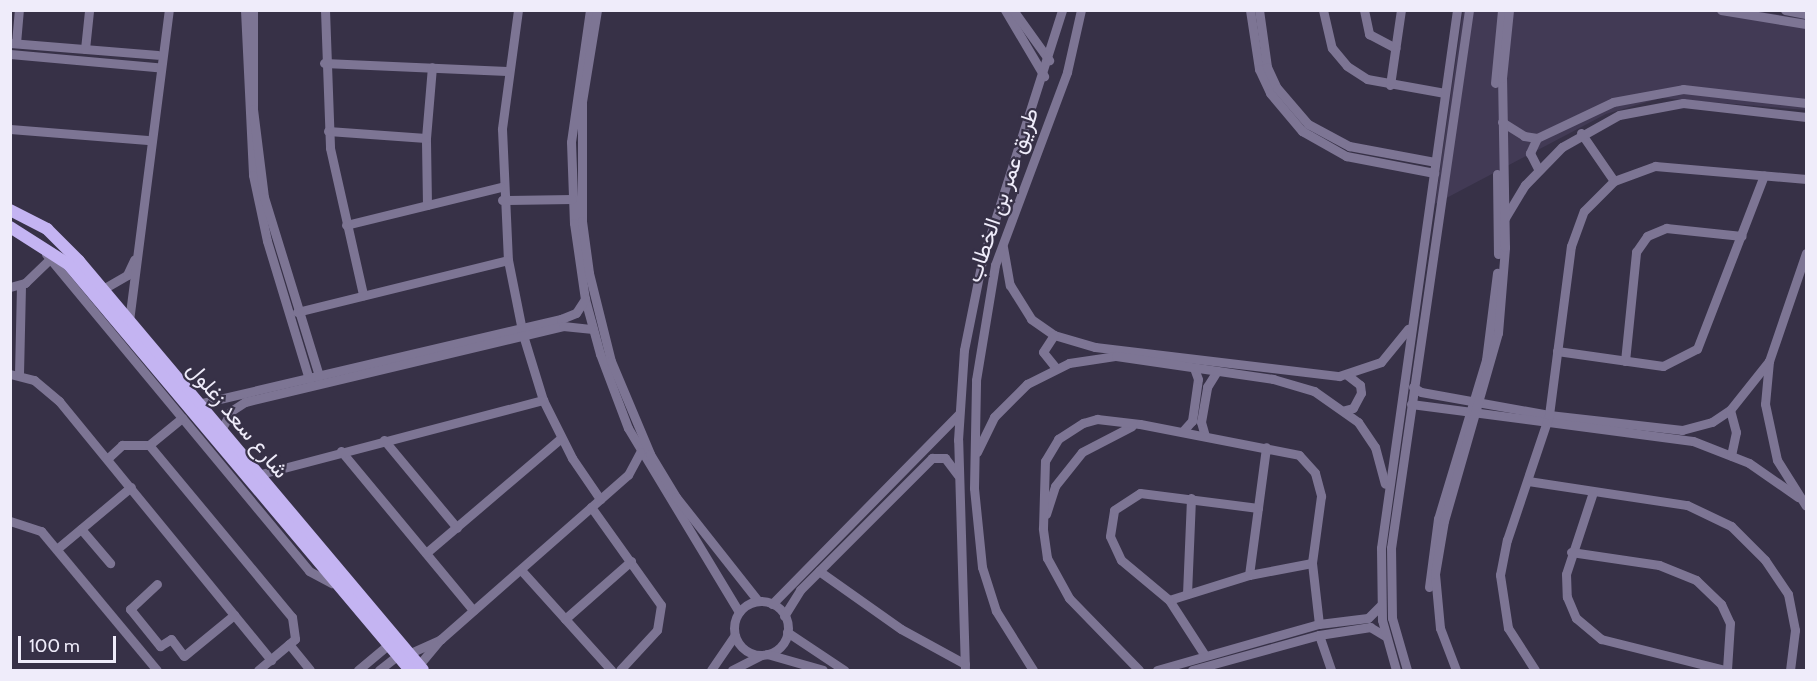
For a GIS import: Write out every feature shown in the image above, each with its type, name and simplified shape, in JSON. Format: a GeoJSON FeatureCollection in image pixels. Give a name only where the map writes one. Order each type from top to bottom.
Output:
{"type":"FeatureCollection","features":[{"type":"Feature","properties":{"kind":"main road","name":"شارع سعد زغلول"},"geometry":{"type":"LineString","coordinates":[[10,210],[32,218],[60,240],[129,321],[161,368],[198,404],[403,655],[417,669]]}},
{"type":"Feature","properties":{"kind":"main road","name":"شارع سعد زغلول"},"geometry":{"type":"LineString","coordinates":[[10,227],[68,264],[161,368],[332,583],[388,645],[403,655]]}},
{"type":"Feature","properties":{"kind":"street"},"geometry":{"type":"LineString","coordinates":[[19,10],[13,43],[158,55]]}},
{"type":"Feature","properties":{"kind":"street"},"geometry":{"type":"LineString","coordinates":[[85,49],[88,10]]}},
{"type":"Feature","properties":{"kind":"street"},"geometry":{"type":"LineString","coordinates":[[103,289],[121,280],[134,262],[163,10]]}},
{"type":"Feature","properties":{"kind":"street"},"geometry":{"type":"LineString","coordinates":[[129,321],[169,10]]}},
{"type":"Feature","properties":{"kind":"street"},"geometry":{"type":"LineString","coordinates":[[245,10],[253,176],[267,241],[309,379]]}},
{"type":"Feature","properties":{"kind":"street"},"geometry":{"type":"LineString","coordinates":[[253,10],[259,164],[271,228],[319,376]]}},
{"type":"Feature","properties":{"kind":"street"},"geometry":{"type":"LineString","coordinates":[[325,10],[324,63],[328,131],[346,225],[363,295]]}},
{"type":"Feature","properties":{"kind":"street"},"geometry":{"type":"LineString","coordinates":[[590,10],[573,113],[572,199],[585,300],[612,392],[640,452],[718,571],[739,612],[735,635],[711,670]]}},
{"type":"Feature","properties":{"kind":"street"},"geometry":{"type":"LineString","coordinates":[[597,10],[582,102],[581,189],[589,273],[611,361],[650,454],[676,497],[758,601],[772,604],[784,616],[787,632],[781,646],[732,670]]}},
{"type":"Feature","properties":{"kind":"street"},"geometry":{"type":"LineString","coordinates":[[1005,10],[1044,76]]}},
{"type":"Feature","properties":{"kind":"street"},"geometry":{"type":"LineString","coordinates":[[1013,10],[1049,60]]}},
{"type":"Feature","properties":{"kind":"street","name":"طريق عمر بن الخطاب"},"geometry":{"type":"LineString","coordinates":[[965,667],[959,476],[959,414],[964,350],[982,261],[1044,76],[1062,10]]}},
{"type":"Feature","properties":{"kind":"street","name":"طريق عمر بن الخطاب"},"geometry":{"type":"LineString","coordinates":[[1034,670],[1003,625],[985,582],[976,520],[974,460],[982,335],[1003,242],[1067,72],[1082,10]]}},
{"type":"Feature","properties":{"kind":"street"},"geometry":{"type":"LineString","coordinates":[[1250,10],[1259,69],[1284,113],[1302,131],[1346,156],[1434,173]]}},
{"type":"Feature","properties":{"kind":"street"},"geometry":{"type":"LineString","coordinates":[[1259,10],[1267,67],[1291,108],[1308,124],[1349,146],[1435,162]]}},
{"type":"Feature","properties":{"kind":"street"},"geometry":{"type":"LineString","coordinates":[[1323,10],[1332,48],[1347,66],[1367,79],[1390,85],[1445,93]]}},
{"type":"Feature","properties":{"kind":"street"},"geometry":{"type":"LineString","coordinates":[[1364,10],[1369,34],[1395,48]]}},
{"type":"Feature","properties":{"kind":"street"},"geometry":{"type":"LineString","coordinates":[[1390,85],[1401,10]]}},
{"type":"Feature","properties":{"kind":"street"},"geometry":{"type":"LineString","coordinates":[[1396,670],[1385,638],[1381,605],[1386,504],[1457,10]]}},
{"type":"Feature","properties":{"kind":"street"},"geometry":{"type":"LineString","coordinates":[[1407,670],[1395,635],[1389,584],[1413,387],[1469,10]]}},
{"type":"Feature","properties":{"kind":"street"},"geometry":{"type":"LineString","coordinates":[[1449,670],[1434,629],[1428,574],[1438,519],[1476,407],[1492,331],[1497,291],[1495,77],[1502,10]]}},
{"type":"Feature","properties":{"kind":"street"},"geometry":{"type":"LineString","coordinates":[[1456,670],[1440,628],[1435,574],[1444,521],[1498,333],[1504,221],[1502,122],[1509,10]]}},
{"type":"Feature","properties":{"kind":"street"},"geometry":{"type":"LineString","coordinates":[[1721,10],[1806,24]]}},
{"type":"Feature","properties":{"kind":"street"},"geometry":{"type":"LineString","coordinates":[[1785,10],[1806,14]]}},
{"type":"Feature","properties":{"kind":"street"},"geometry":{"type":"LineString","coordinates":[[516,13],[507,71],[501,187],[508,260],[523,332],[543,400],[561,438],[600,499]]}},
{"type":"Feature","properties":{"kind":"street"},"geometry":{"type":"LineString","coordinates":[[10,54],[157,67]]}},
{"type":"Feature","properties":{"kind":"street"},"geometry":{"type":"LineString","coordinates":[[324,63],[507,71]]}},
{"type":"Feature","properties":{"kind":"street"},"geometry":{"type":"LineString","coordinates":[[427,205],[426,138],[432,67]]}},
{"type":"Feature","properties":{"kind":"street"},"geometry":{"type":"LineString","coordinates":[[1502,122],[1524,136],[1538,138],[1612,102],[1647,93],[1694,90],[1806,104]]}},
{"type":"Feature","properties":{"kind":"street"},"geometry":{"type":"LineString","coordinates":[[1504,221],[1538,169],[1581,133],[1619,115],[1683,103],[1806,117]]}},
{"type":"Feature","properties":{"kind":"street"},"geometry":{"type":"LineString","coordinates":[[10,129],[148,140]]}},
{"type":"Feature","properties":{"kind":"street"},"geometry":{"type":"LineString","coordinates":[[328,131],[426,138]]}},
{"type":"Feature","properties":{"kind":"street"},"geometry":{"type":"LineString","coordinates":[[1581,133],[1614,180]]}},
{"type":"Feature","properties":{"kind":"street"},"geometry":{"type":"LineString","coordinates":[[1538,138],[1530,153],[1538,169]]}},
{"type":"Feature","properties":{"kind":"street"},"geometry":{"type":"LineString","coordinates":[[1535,670],[1508,628],[1500,593],[1502,557],[1548,419],[1574,234],[1592,200],[1614,180],[1655,166],[1806,179]]}},
{"type":"Feature","properties":{"kind":"street"},"geometry":{"type":"LineString","coordinates":[[1557,351],[1663,366],[1697,349],[1764,175]]}},
{"type":"Feature","properties":{"kind":"street"},"geometry":{"type":"LineString","coordinates":[[346,225],[501,187]]}},
{"type":"Feature","properties":{"kind":"street"},"geometry":{"type":"LineString","coordinates":[[502,200],[572,199]]}},
{"type":"Feature","properties":{"kind":"street"},"geometry":{"type":"LineString","coordinates":[[1625,362],[1636,252],[1647,236],[1666,228],[1742,236]]}},
{"type":"Feature","properties":{"kind":"street"},"geometry":{"type":"LineString","coordinates":[[10,232],[34,243],[51,258],[312,575],[332,583]]}},
{"type":"Feature","properties":{"kind":"street"},"geometry":{"type":"LineString","coordinates":[[1003,242],[1006,272],[1015,297],[1031,319],[1054,335],[1095,347],[1246,368],[1347,375],[1393,353],[1413,319]]}},
{"type":"Feature","properties":{"kind":"street"},"geometry":{"type":"LineString","coordinates":[[1806,253],[1769,361],[1769,432],[1780,466],[1798,497],[1806,506]]}},
{"type":"Feature","properties":{"kind":"street"},"geometry":{"type":"LineString","coordinates":[[51,258],[16,286],[15,374],[48,389],[131,487],[271,660]]}},
{"type":"Feature","properties":{"kind":"street"},"geometry":{"type":"LineString","coordinates":[[297,312],[508,260]]}},
{"type":"Feature","properties":{"kind":"street"},"geometry":{"type":"LineString","coordinates":[[220,432],[231,411],[245,402],[523,332],[572,316],[585,300]]}},
{"type":"Feature","properties":{"kind":"street"},"geometry":{"type":"LineString","coordinates":[[198,404],[523,332],[569,325],[593,329]]}},
{"type":"Feature","properties":{"kind":"street"},"geometry":{"type":"LineString","coordinates":[[1054,335],[1043,352],[1056,368]]}},
{"type":"Feature","properties":{"kind":"street"},"geometry":{"type":"LineString","coordinates":[[974,460],[982,438],[1009,399],[1056,368],[1116,356],[1217,371],[1314,391],[1345,410],[1375,447],[1384,474],[1386,504]]}},
{"type":"Feature","properties":{"kind":"street"},"geometry":{"type":"LineString","coordinates":[[1548,419],[1682,430],[1712,422],[1730,410],[1769,361]]}},
{"type":"Feature","properties":{"kind":"street"},"geometry":{"type":"LineString","coordinates":[[1182,432],[1192,421],[1198,379],[1194,368]]}},
{"type":"Feature","properties":{"kind":"street"},"geometry":{"type":"LineString","coordinates":[[1205,436],[1201,422],[1207,387],[1217,371]]}},
{"type":"Feature","properties":{"kind":"street"},"geometry":{"type":"LineString","coordinates":[[1345,410],[1353,408],[1361,393],[1360,385],[1347,375]]}},
{"type":"Feature","properties":{"kind":"street"},"geometry":{"type":"LineString","coordinates":[[1413,387],[1476,407]]}},
{"type":"Feature","properties":{"kind":"street"},"geometry":{"type":"LineString","coordinates":[[257,475],[341,451],[543,400]]}},
{"type":"Feature","properties":{"kind":"street"},"geometry":{"type":"LineString","coordinates":[[1411,404],[1476,407],[1682,439],[1731,454],[1798,497]]}},
{"type":"Feature","properties":{"kind":"street"},"geometry":{"type":"LineString","coordinates":[[1730,410],[1736,432],[1731,454]]}},
{"type":"Feature","properties":{"kind":"street"},"geometry":{"type":"LineString","coordinates":[[772,604],[959,414]]}},
{"type":"Feature","properties":{"kind":"street"},"geometry":{"type":"LineString","coordinates":[[107,459],[122,446],[149,445],[182,418]]}},
{"type":"Feature","properties":{"kind":"street"},"geometry":{"type":"LineString","coordinates":[[1139,670],[1058,583],[1047,558],[1043,528],[1042,474],[1058,439],[1097,419],[1140,424],[1299,455],[1319,483],[1312,563],[1319,624]]}},
{"type":"Feature","properties":{"kind":"street"},"geometry":{"type":"LineString","coordinates":[[1043,528],[1047,506],[1067,468],[1099,439],[1140,424]]}},
{"type":"Feature","properties":{"kind":"street"},"geometry":{"type":"LineString","coordinates":[[426,554],[561,438]]}},
{"type":"Feature","properties":{"kind":"street"},"geometry":{"type":"LineString","coordinates":[[384,440],[457,528]]}},
{"type":"Feature","properties":{"kind":"street"},"geometry":{"type":"LineString","coordinates":[[149,445],[292,617],[297,632],[289,644],[258,670]]}},
{"type":"Feature","properties":{"kind":"street"},"geometry":{"type":"LineString","coordinates":[[1249,575],[1266,447]]}},
{"type":"Feature","properties":{"kind":"street"},"geometry":{"type":"LineString","coordinates":[[341,451],[473,610]]}},
{"type":"Feature","properties":{"kind":"street"},"geometry":{"type":"LineString","coordinates":[[417,669],[441,639],[628,475],[640,452]]}},
{"type":"Feature","properties":{"kind":"street"},"geometry":{"type":"LineString","coordinates":[[784,616],[819,571],[932,458],[945,458],[959,476]]}},
{"type":"Feature","properties":{"kind":"street"},"geometry":{"type":"LineString","coordinates":[[628,475],[651,472]]}},
{"type":"Feature","properties":{"kind":"street"},"geometry":{"type":"LineString","coordinates":[[1528,481],[1696,508],[1723,521],[1752,545],[1783,584],[1792,605],[1795,630],[1790,670]]}},
{"type":"Feature","properties":{"kind":"street"},"geometry":{"type":"LineString","coordinates":[[58,548],[131,487]]}},
{"type":"Feature","properties":{"kind":"street"},"geometry":{"type":"LineString","coordinates":[[1571,552],[1659,565],[1696,580],[1726,613],[1731,634],[1726,670],[1612,643],[1592,634],[1576,618],[1567,597],[1571,552],[1593,492]]}},
{"type":"Feature","properties":{"kind":"street"},"geometry":{"type":"LineString","coordinates":[[1204,654],[1169,600],[1121,560],[1110,523],[1114,510],[1130,495],[1191,498],[1258,507]]}},
{"type":"Feature","properties":{"kind":"street"},"geometry":{"type":"LineString","coordinates":[[1187,594],[1191,498]]}},
{"type":"Feature","properties":{"kind":"street"},"geometry":{"type":"LineString","coordinates":[[591,507],[658,597],[662,614],[657,630],[620,670]]}},
{"type":"Feature","properties":{"kind":"street"},"geometry":{"type":"LineString","coordinates":[[10,521],[41,531],[58,548],[151,668]]}},
{"type":"Feature","properties":{"kind":"street"},"geometry":{"type":"LineString","coordinates":[[81,529],[110,563]]}},
{"type":"Feature","properties":{"kind":"street"},"geometry":{"type":"LineString","coordinates":[[565,619],[631,561]]}},
{"type":"Feature","properties":{"kind":"street"},"geometry":{"type":"LineString","coordinates":[[1169,600],[1249,575],[1312,563]]}},
{"type":"Feature","properties":{"kind":"street"},"geometry":{"type":"LineString","coordinates":[[521,570],[611,670]]}},
{"type":"Feature","properties":{"kind":"street"},"geometry":{"type":"LineString","coordinates":[[819,571],[900,629],[965,667]]}},
{"type":"Feature","properties":{"kind":"street"},"geometry":{"type":"LineString","coordinates":[[157,584],[130,609],[160,646],[171,639],[184,656],[234,615]]}},
{"type":"Feature","properties":{"kind":"street"},"geometry":{"type":"LineString","coordinates":[[739,612],[758,601]]}},
{"type":"Feature","properties":{"kind":"street"},"geometry":{"type":"LineString","coordinates":[[1157,670],[1204,654],[1319,624],[1368,618],[1381,605]]}},
{"type":"Feature","properties":{"kind":"street"},"geometry":{"type":"LineString","coordinates":[[1192,670],[1209,668],[1319,635],[1370,627],[1385,638]]}},
{"type":"Feature","properties":{"kind":"street"},"geometry":{"type":"LineString","coordinates":[[787,632],[844,670]]}},
{"type":"Feature","properties":{"kind":"street"},"geometry":{"type":"LineString","coordinates":[[735,635],[744,649],[823,670]]}},
{"type":"Feature","properties":{"kind":"street"},"geometry":{"type":"LineString","coordinates":[[1319,635],[1331,670]]}},
{"type":"Feature","properties":{"kind":"street"},"geometry":{"type":"LineString","coordinates":[[379,670],[403,655],[441,639]]}},
{"type":"Feature","properties":{"kind":"street"},"geometry":{"type":"LineString","coordinates":[[289,644],[310,670]]}},
{"type":"Feature","properties":{"kind":"street"},"geometry":{"type":"LineString","coordinates":[[362,670],[388,645]]}},
{"type":"Feature","properties":{"kind":"shaded area"},"geometry":{"type":"Polygon","coordinates":[[[1751,10],[1806,19],[1806,110],[1661,98],[1606,114],[1435,204],[1463,11],[1751,10]]]}}]}
